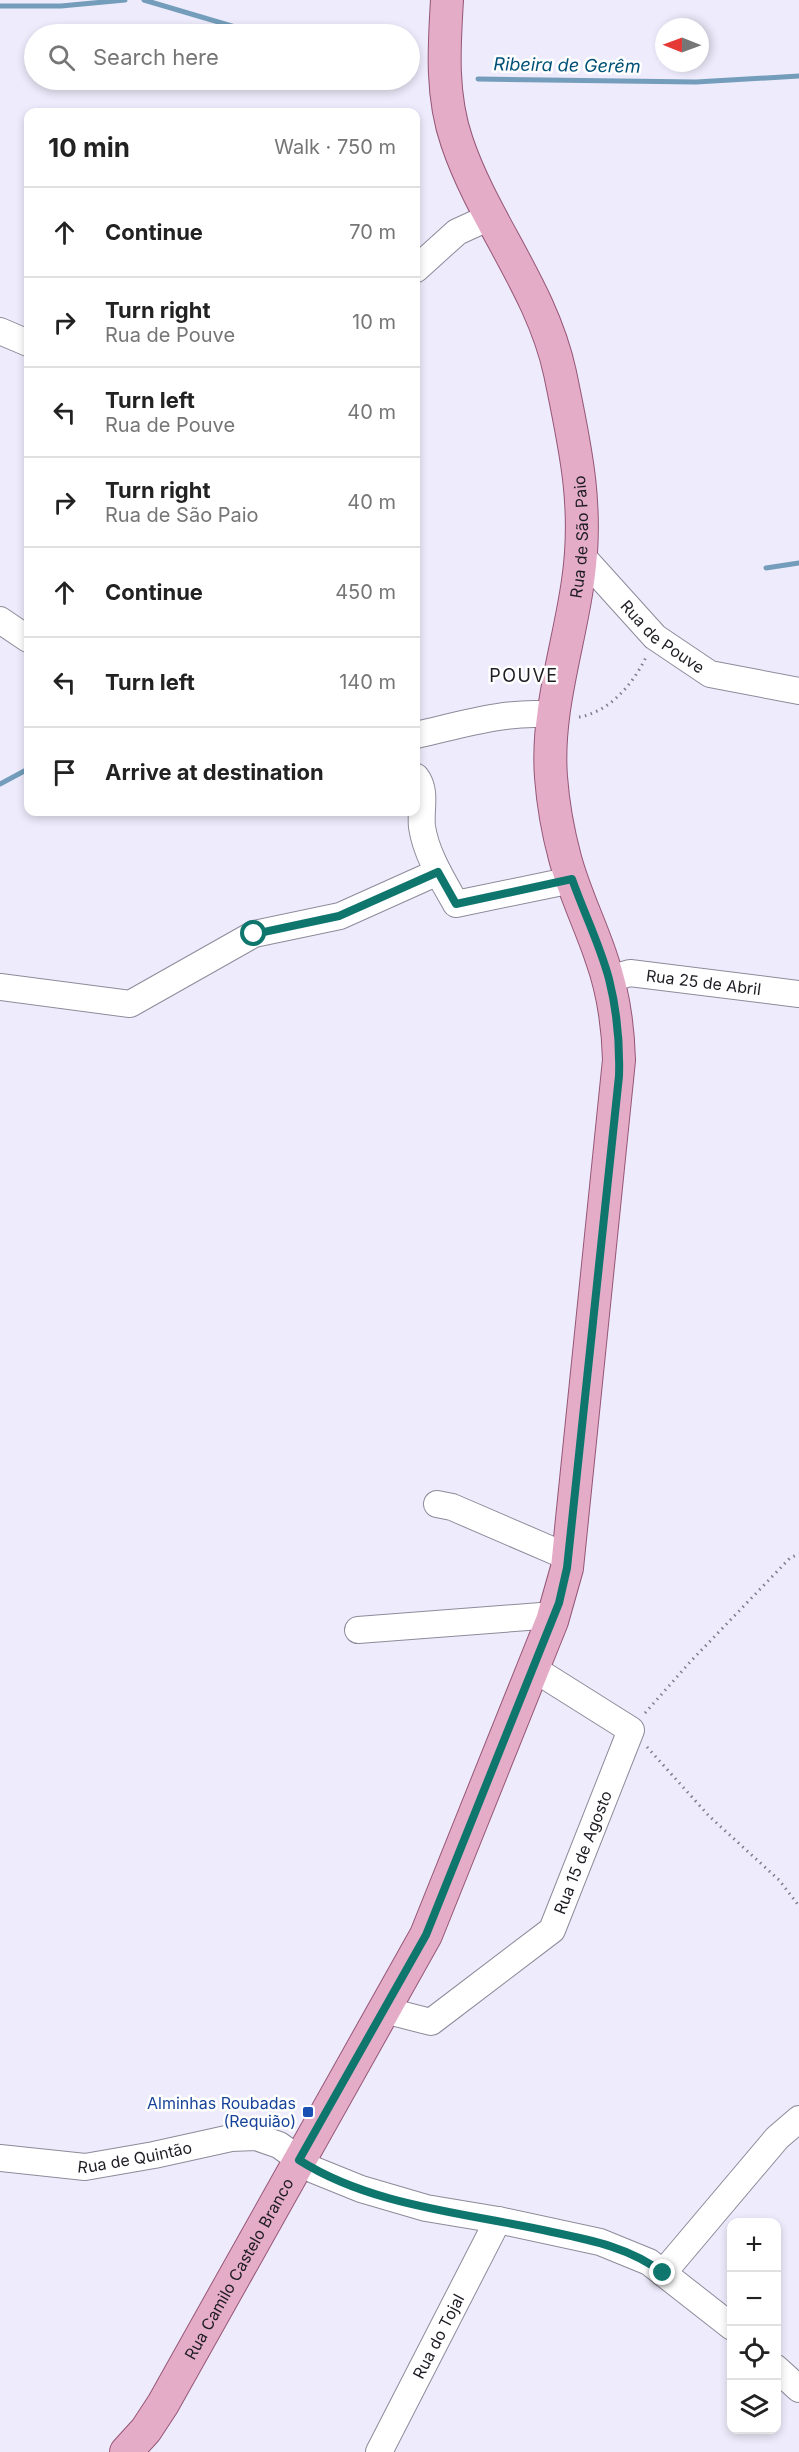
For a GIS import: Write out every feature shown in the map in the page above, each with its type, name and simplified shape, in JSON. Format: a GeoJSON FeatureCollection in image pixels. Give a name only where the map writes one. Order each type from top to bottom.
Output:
{"type":"FeatureCollection","features":[{"type":"Feature","properties":{"kind":"main road","name":"Rua de São Paio"},"geometry":{"type":"LineString","coordinates":[[447,0],[444,66],[451,121],[464,160],[540,311],[559,370],[581,481],[583,507],[581,555],[553,715],[551,764],[554,808],[572,879],[609,979]]}},
{"type":"Feature","properties":{"kind":"main road","name":"Rua Camilo Castelo Branco"},"geometry":{"type":"LineString","coordinates":[[126,2452],[146,2430],[163,2404],[426,1935],[554,1615],[563,1586],[568,1557],[619,1076],[618,1032],[609,979]]}},
{"type":"Feature","properties":{"kind":"street"},"geometry":{"type":"LineString","coordinates":[[420,264],[457,232],[492,216]]}},
{"type":"Feature","properties":{"kind":"street"},"geometry":{"type":"LineString","coordinates":[[0,331],[24,341]]}},
{"type":"Feature","properties":{"kind":"street","name":"Rua de Pouve"},"geometry":{"type":"LineString","coordinates":[[581,555],[655,637],[710,674],[799,691]]}},
{"type":"Feature","properties":{"kind":"street"},"geometry":{"type":"LineString","coordinates":[[0,620],[24,636]]}},
{"type":"Feature","properties":{"kind":"street"},"geometry":{"type":"LineString","coordinates":[[420,734],[530,712],[553,715]]}},
{"type":"Feature","properties":{"kind":"street"},"geometry":{"type":"LineString","coordinates":[[420,787],[422,827],[438,872],[456,904],[572,879]]}},
{"type":"Feature","properties":{"kind":"street"},"geometry":{"type":"LineString","coordinates":[[0,987],[130,1004],[254,934],[339,916],[438,872]]}},
{"type":"Feature","properties":{"kind":"street","name":"Rua 25 de Abril"},"geometry":{"type":"LineString","coordinates":[[609,979],[630,973],[799,994]]}},
{"type":"Feature","properties":{"kind":"street"},"geometry":{"type":"LineString","coordinates":[[437,1504],[452,1507],[568,1557]]}},
{"type":"Feature","properties":{"kind":"street"},"geometry":{"type":"LineString","coordinates":[[358,1630],[554,1615]]}},
{"type":"Feature","properties":{"kind":"street"},"geometry":{"type":"LineString","coordinates":[[534,1669],[631,1730]]}},
{"type":"Feature","properties":{"kind":"street","name":"Rua 15 de Agosto"},"geometry":{"type":"LineString","coordinates":[[384,2010],[431,2022],[552,1930],[631,1730]]}},
{"type":"Feature","properties":{"kind":"street"},"geometry":{"type":"LineString","coordinates":[[663,2273],[777,2138],[799,2119]]}},
{"type":"Feature","properties":{"kind":"street","name":"Rua de Quintão"},"geometry":{"type":"LineString","coordinates":[[0,2158],[85,2167],[231,2138],[256,2137],[279,2145],[314,2170],[361,2188],[426,2208],[498,2220],[600,2242],[649,2262],[731,2326]]}},
{"type":"Feature","properties":{"kind":"street","name":"Rua do Tojal"},"geometry":{"type":"LineString","coordinates":[[379,2452],[498,2220]]}},
{"type":"Feature","properties":{"kind":"street"},"geometry":{"type":"LineString","coordinates":[[781,2372],[799,2389]]}},
{"type":"Feature","properties":{"kind":"path"},"geometry":{"type":"LineString","coordinates":[[553,715],[581,717],[608,706],[643,664],[655,637]]}},
{"type":"Feature","properties":{"kind":"path"},"geometry":{"type":"LineString","coordinates":[[799,1554],[790,1558],[691,1661],[631,1730],[709,1816],[779,1880],[799,1906]]}},
{"type":"Feature","properties":{"kind":"waterway","name":"Ribeira de Gerêm"},"geometry":{"type":"LineString","coordinates":[[0,6],[61,6],[125,0]]}},
{"type":"Feature","properties":{"kind":"waterway","name":"Ribeira de Gerêm"},"geometry":{"type":"LineString","coordinates":[[144,0],[225,24]]}},
{"type":"Feature","properties":{"kind":"waterway","name":"Ribeira de Gerêm"},"geometry":{"type":"LineString","coordinates":[[478,79],[696,82],[799,76]]}},
{"type":"Feature","properties":{"kind":"waterway"},"geometry":{"type":"LineString","coordinates":[[766,568],[799,563]]}},
{"type":"Feature","properties":{"kind":"waterway"},"geometry":{"type":"LineString","coordinates":[[0,784],[24,771]]}},
{"type":"Feature","properties":{"kind":"place","name":"Alminhas Roubadas (Requião)"},"geometry":{"type":"Point","coordinates":[308,2112]}},
{"type":"Feature","properties":{"kind":"district","name":"POUVE"},"geometry":{"type":"Point","coordinates":[524,675]}},
{"type":"Feature","properties":{"kind":"route"},"geometry":{"type":"LineString","coordinates":[[254,934],[339,916],[438,872],[456,904],[572,879],[609,979],[619,1043],[619,1076],[567,1568],[559,1603],[426,1935],[299,2160],[314,2170],[361,2188],[426,2208],[498,2220],[600,2242],[649,2262],[663,2273]]}}]}
